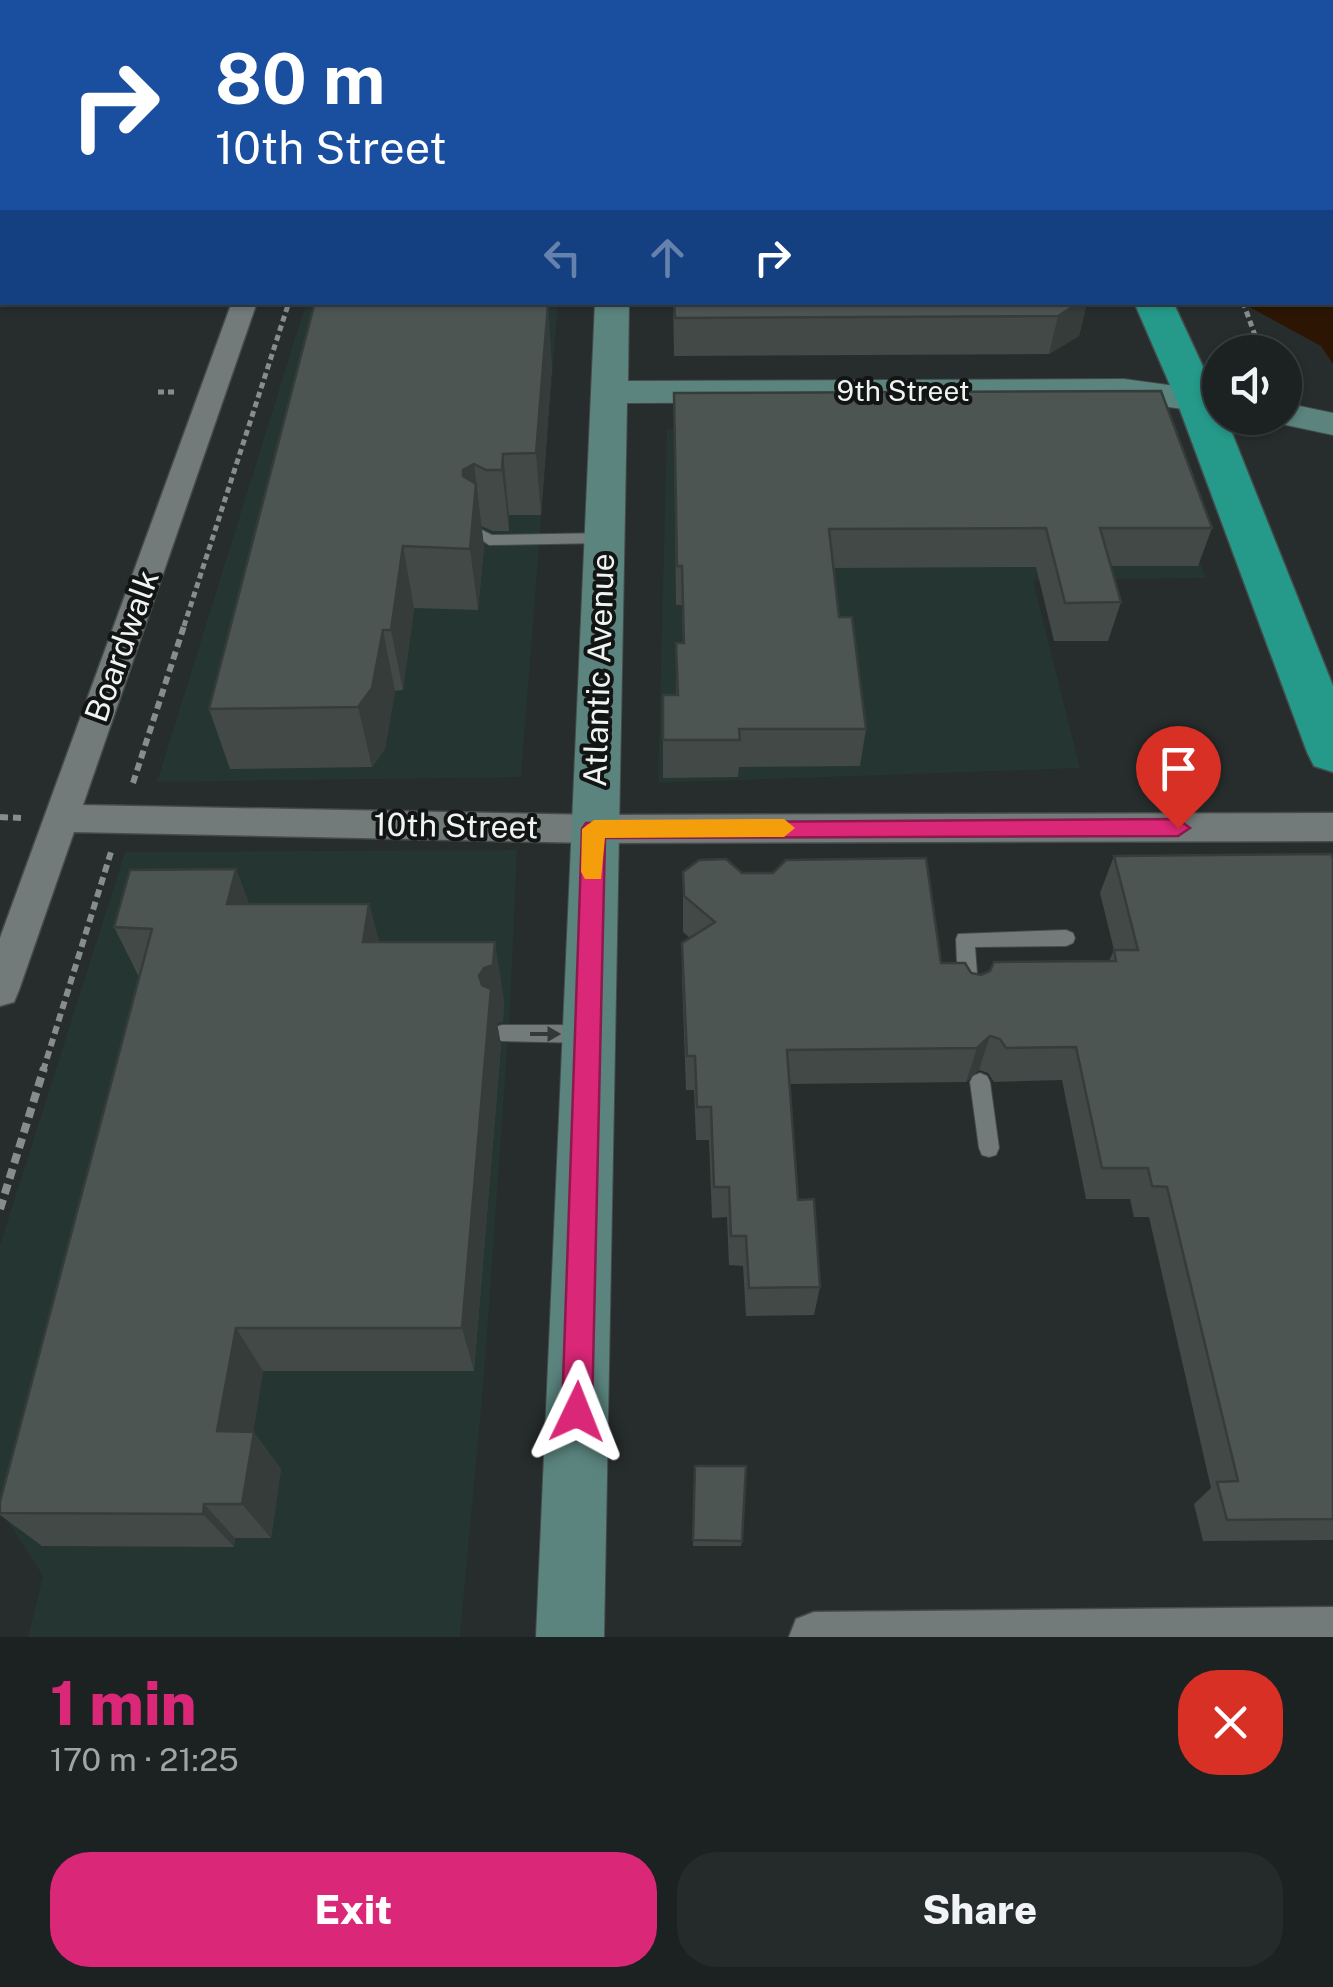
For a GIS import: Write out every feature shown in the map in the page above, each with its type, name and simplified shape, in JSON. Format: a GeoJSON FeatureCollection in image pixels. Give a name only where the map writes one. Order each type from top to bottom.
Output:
{"type":"FeatureCollection","features":[{"type":"Feature","properties":{"kind":"highway"},"geometry":{"type":"LineString","coordinates":[[1155,305],[1202,390]]}},
{"type":"Feature","properties":{"kind":"highway"},"geometry":{"type":"LineString","coordinates":[[1220,435],[1333,752]]}},
{"type":"Feature","properties":{"kind":"main road","name":"Atlantic Avenue"},"geometry":{"type":"LineString","coordinates":[[570,1637],[612,305]]}},
{"type":"Feature","properties":{"kind":"main road","name":"9th Street"},"geometry":{"type":"LineString","coordinates":[[608,392],[1124,390],[1202,400]]}},
{"type":"Feature","properties":{"kind":"main road"},"geometry":{"type":"LineString","coordinates":[[1302,418],[1333,424]]}},
{"type":"Feature","properties":{"kind":"street","name":"Boardwalk"},"geometry":{"type":"LineString","coordinates":[[0,990],[244,305]]}},
{"type":"Feature","properties":{"kind":"street","name":"10th Street"},"geometry":{"type":"LineString","coordinates":[[59,818],[594,829],[1333,827]]}},
{"type":"Feature","properties":{"kind":"street"},"geometry":{"type":"LineString","coordinates":[[814,1637],[1333,1632]]}},
{"type":"Feature","properties":{"kind":"lane"},"geometry":{"type":"LineString","coordinates":[[480,534],[489,540],[604,538]]}},
{"type":"Feature","properties":{"kind":"lane"},"geometry":{"type":"LineString","coordinates":[[969,998],[965,939],[1066,938]]}},
{"type":"Feature","properties":{"kind":"lane"},"geometry":{"type":"LineString","coordinates":[[502,1033],[588,1034]]}},
{"type":"Feature","properties":{"kind":"lane"},"geometry":{"type":"LineString","coordinates":[[980,1082],[989,1148]]}},
{"type":"Feature","properties":{"kind":"path"},"geometry":{"type":"LineString","coordinates":[[0,1209],[287,305]]}},
{"type":"Feature","properties":{"kind":"path"},"geometry":{"type":"LineString","coordinates":[[1244,305],[1255,335]]}},
{"type":"Feature","properties":{"kind":"shaded area"},"geometry":{"type":"Polygon","coordinates":[[[305,305],[558,305],[521,777],[157,782],[305,305]]]}},
{"type":"Feature","properties":{"kind":"shaded area"},"geometry":{"type":"Polygon","coordinates":[[[1246,305],[1333,305],[1333,364],[1321,346],[1246,305]]]}},
{"type":"Feature","properties":{"kind":"shaded area"},"geometry":{"type":"Polygon","coordinates":[[[1151,427],[1206,578],[1033,580],[1080,768],[658,783],[667,429],[1151,427]]]}},
{"type":"Feature","properties":{"kind":"shaded area"},"geometry":{"type":"Polygon","coordinates":[[[517,850],[484,1376],[460,1637],[28,1637],[43,1576],[0,1509],[0,1245],[125,852],[517,850]]]}},
{"type":"Feature","properties":{"kind":"building"},"geometry":{"type":"Polygon","coordinates":[[[314,305],[548,305],[536,453],[503,454],[502,470],[486,470],[474,464],[463,470],[463,476],[476,484],[470,549],[403,546],[391,630],[383,630],[372,688],[358,707],[209,709],[314,305]]]}},
{"type":"Feature","properties":{"kind":"building"},"geometry":{"type":"Polygon","coordinates":[[[674,305],[1075,305],[1058,316],[675,318],[674,305]]]}},
{"type":"Feature","properties":{"kind":"building"},"geometry":{"type":"Polygon","coordinates":[[[1161,391],[1212,528],[1100,528],[1121,602],[1065,603],[1046,528],[829,529],[839,617],[852,617],[866,729],[739,729],[740,740],[663,740],[663,695],[678,695],[676,643],[684,643],[682,566],[677,566],[674,393],[1161,391]]]}},
{"type":"Feature","properties":{"kind":"building"},"geometry":{"type":"Polygon","coordinates":[[[1331,854],[1333,1519],[1227,1520],[1217,1482],[1238,1481],[1167,1187],[1152,1186],[1148,1168],[1102,1168],[1076,1047],[1006,1048],[1000,1039],[990,1036],[977,1048],[787,1050],[798,1200],[814,1199],[820,1287],[749,1288],[746,1236],[731,1236],[729,1187],[714,1187],[711,1107],[697,1107],[695,1056],[687,1056],[682,943],[715,922],[684,896],[683,872],[699,860],[726,859],[742,873],[773,873],[786,860],[926,858],[941,963],[965,963],[971,973],[981,975],[990,971],[994,962],[1116,961],[1114,950],[1138,950],[1114,856],[1331,854]]]}},
{"type":"Feature","properties":{"kind":"building"},"geometry":{"type":"Polygon","coordinates":[[[236,869],[227,904],[369,904],[363,942],[495,942],[493,965],[484,968],[479,976],[482,985],[491,989],[462,1328],[236,1328],[217,1431],[254,1432],[242,1504],[204,1504],[203,1514],[0,1513],[152,929],[114,927],[130,870],[236,869]]]}},
{"type":"Feature","properties":{"kind":"building"},"geometry":{"type":"Polygon","coordinates":[[[695,1466],[746,1466],[742,1541],[693,1540],[695,1466]]]}},
{"type":"Feature","properties":{"kind":"slow traffic"},"geometry":{"type":"LineString","coordinates":[[593,872],[594,829],[784,828]]}},
{"type":"Feature","properties":{"kind":"route"},"geometry":{"type":"LineString","coordinates":[[577,1412],[594,829],[1178,828]]}}]}
